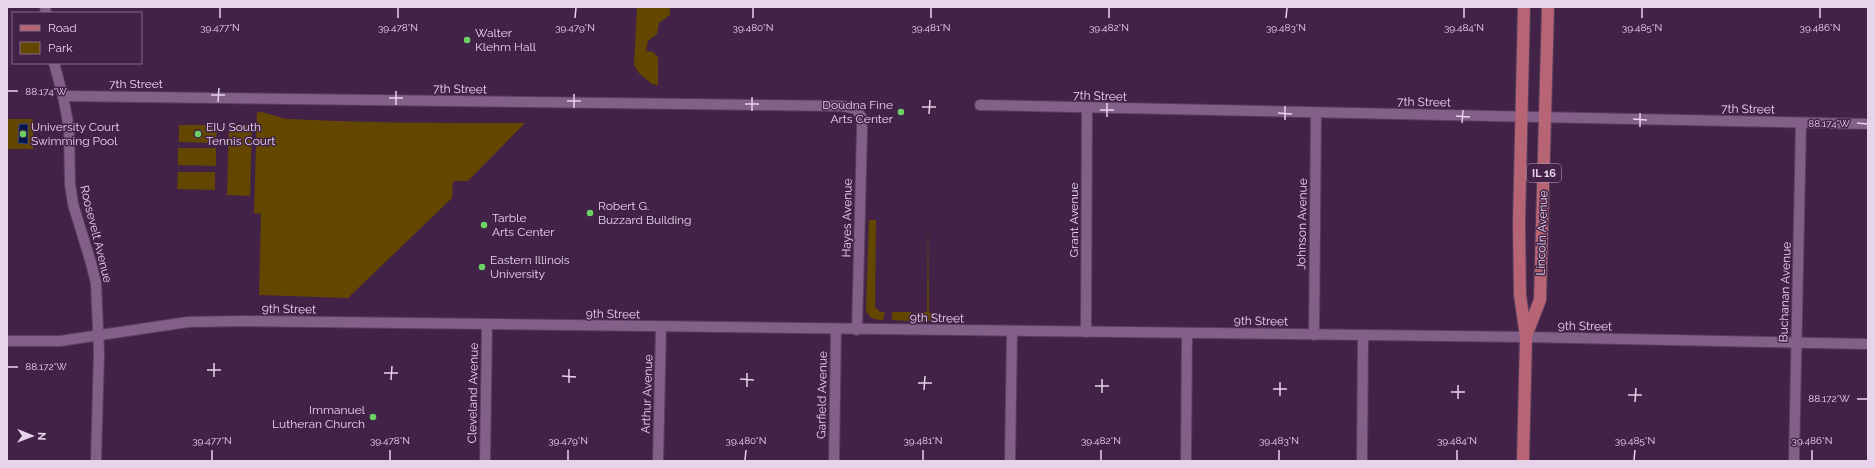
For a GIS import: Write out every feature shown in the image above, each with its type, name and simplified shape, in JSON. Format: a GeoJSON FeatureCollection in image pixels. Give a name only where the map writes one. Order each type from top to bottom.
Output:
{"type":"FeatureCollection","features":[{"type":"Feature","properties":{"kind":"main road","name":"Lincoln Avenue"},"geometry":{"type":"LineString","coordinates":[[1524,7],[1520,295],[1526,337],[1524,461]]}},
{"type":"Feature","properties":{"kind":"main road","name":"Lincoln Avenue"},"geometry":{"type":"LineString","coordinates":[[1526,337],[1540,300],[1548,7]]}},
{"type":"Feature","properties":{"kind":"street","name":"Roosevelt Avenue"},"geometry":{"type":"LineString","coordinates":[[54,64],[63,96],[69,128],[71,193],[75,214],[94,271],[98,336],[96,461]]}},
{"type":"Feature","properties":{"kind":"street","name":"7th Street"},"geometry":{"type":"LineString","coordinates":[[63,96],[842,106],[856,109]]}},
{"type":"Feature","properties":{"kind":"street","name":"7th Street"},"geometry":{"type":"LineString","coordinates":[[980,106],[1868,124]]}},
{"type":"Feature","properties":{"kind":"street","name":"Grant Avenue"},"geometry":{"type":"LineString","coordinates":[[1086,108],[1086,332]]}},
{"type":"Feature","properties":{"kind":"street","name":"Hayes Avenue"},"geometry":{"type":"LineString","coordinates":[[856,109],[862,118],[857,330]]}},
{"type":"Feature","properties":{"kind":"street","name":"Johnson Avenue"},"geometry":{"type":"LineString","coordinates":[[1314,335],[1316,114]]}},
{"type":"Feature","properties":{"kind":"street","name":"Buchanan Avenue"},"geometry":{"type":"LineString","coordinates":[[1794,461],[1800,234],[1801,123]]}},
{"type":"Feature","properties":{"kind":"street","name":"9th Street"},"geometry":{"type":"LineString","coordinates":[[7,341],[51,341],[98,336],[173,324],[206,322],[1526,337],[1868,344]]}},
{"type":"Feature","properties":{"kind":"street","name":"Cleveland Avenue"},"geometry":{"type":"LineString","coordinates":[[485,461],[487,325]]}},
{"type":"Feature","properties":{"kind":"street","name":"Arthur Avenue"},"geometry":{"type":"LineString","coordinates":[[658,461],[661,328]]}},
{"type":"Feature","properties":{"kind":"street","name":"Garfield Avenue"},"geometry":{"type":"LineString","coordinates":[[834,461],[836,329]]}},
{"type":"Feature","properties":{"kind":"street"},"geometry":{"type":"LineString","coordinates":[[1010,461],[1012,331]]}},
{"type":"Feature","properties":{"kind":"street"},"geometry":{"type":"LineString","coordinates":[[1186,461],[1188,333]]}},
{"type":"Feature","properties":{"kind":"street"},"geometry":{"type":"LineString","coordinates":[[1362,461],[1363,335]]}},
{"type":"Feature","properties":{"kind":"green space"},"geometry":{"type":"Polygon","coordinates":[[[637,7],[670,7],[670,15],[659,23],[657,34],[648,41],[646,51],[653,52],[658,57],[658,85],[652,84],[639,73],[634,65],[637,7]]]}},
{"type":"Feature","properties":{"kind":"green space"},"geometry":{"type":"Polygon","coordinates":[[[257,112],[286,119],[525,123],[468,181],[453,181],[452,198],[348,298],[259,295],[261,214],[254,213],[257,112]]]}},
{"type":"Feature","properties":{"kind":"green space"},"geometry":{"type":"Polygon","coordinates":[[[7,119],[33,119],[33,149],[7,149],[7,119]]]}},
{"type":"Feature","properties":{"kind":"green space"},"geometry":{"type":"Polygon","coordinates":[[[229,124],[252,125],[250,196],[227,195],[229,124]]]}},
{"type":"Feature","properties":{"kind":"green space","name":"EIU South Tennis Court"},"geometry":{"type":"Polygon","coordinates":[[[179,125],[217,125],[216,143],[179,142],[179,125]]]}},
{"type":"Feature","properties":{"kind":"green space","name":"EIU South Tennis Court"},"geometry":{"type":"Polygon","coordinates":[[[178,148],[216,148],[216,166],[178,165],[178,148]]]}},
{"type":"Feature","properties":{"kind":"green space","name":"EIU South Tennis Court"},"geometry":{"type":"Polygon","coordinates":[[[178,172],[215,172],[215,190],[177,189],[178,172]]]}},
{"type":"Feature","properties":{"kind":"green space"},"geometry":{"type":"Polygon","coordinates":[[[869,220],[876,220],[875,307],[880,312],[885,312],[883,320],[872,318],[868,315],[866,309],[869,220]]]}},
{"type":"Feature","properties":{"kind":"green space"},"geometry":{"type":"Polygon","coordinates":[[[928,220],[929,313],[939,314],[939,319],[937,321],[918,321],[916,312],[927,312],[928,220]]]}},
{"type":"Feature","properties":{"kind":"green space"},"geometry":{"type":"Polygon","coordinates":[[[892,312],[911,312],[909,321],[893,320],[892,312]]]}},
{"type":"Feature","properties":{"kind":"shaded area","name":"University Court Swimming Pool"},"geometry":{"type":"Polygon","coordinates":[[[19,124],[28,124],[28,144],[18,143],[19,124]]]}},
{"type":"Feature","properties":{"kind":"place","name":"Walter Klehm Hall"},"geometry":{"type":"Point","coordinates":[467,40]}},
{"type":"Feature","properties":{"kind":"place","name":"Doudna Fine Arts Center"},"geometry":{"type":"Point","coordinates":[901,112]}},
{"type":"Feature","properties":{"kind":"place","name":"University Court Swimming Pool"},"geometry":{"type":"Point","coordinates":[23,134]}},
{"type":"Feature","properties":{"kind":"place","name":"EIU South Tennis Court"},"geometry":{"type":"Point","coordinates":[198,134]}},
{"type":"Feature","properties":{"kind":"place","name":"Robert G. Buzzard Building"},"geometry":{"type":"Point","coordinates":[590,213]}},
{"type":"Feature","properties":{"kind":"place","name":"Tarble Arts Center"},"geometry":{"type":"Point","coordinates":[484,225]}},
{"type":"Feature","properties":{"kind":"place","name":"Eastern Illinois University"},"geometry":{"type":"Point","coordinates":[482,267]}},
{"type":"Feature","properties":{"kind":"place","name":"Immanuel Lutheran Church"},"geometry":{"type":"Point","coordinates":[373,417]}}]}
